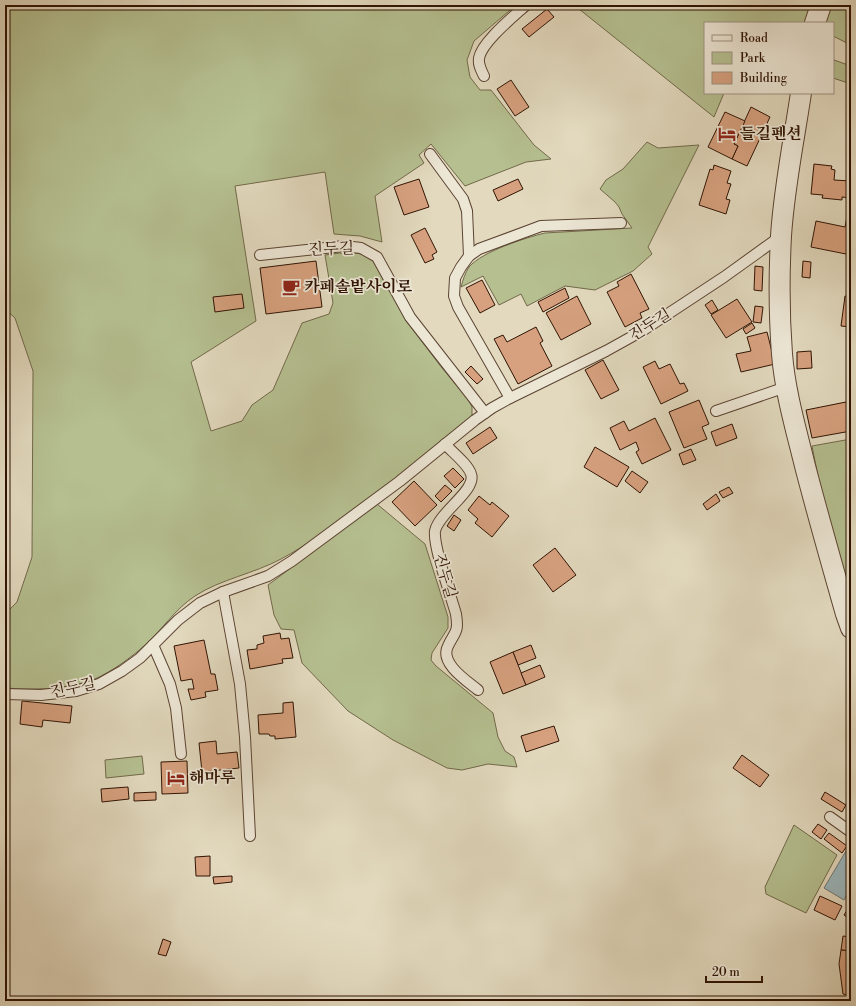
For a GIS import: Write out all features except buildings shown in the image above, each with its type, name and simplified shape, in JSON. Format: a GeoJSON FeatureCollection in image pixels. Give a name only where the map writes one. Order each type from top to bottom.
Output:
{"type":"FeatureCollection","features":[{"type":"Feature","properties":{"kind":"street"},"geometry":{"type":"LineString","coordinates":[[815,22],[821,5]]}},
{"type":"Feature","properties":{"kind":"street"},"geometry":{"type":"LineString","coordinates":[[801,94],[785,196],[781,236],[782,354],[786,387],[793,419],[818,518],[851,628]]}},
{"type":"Feature","properties":{"kind":"lane"},"geometry":{"type":"LineString","coordinates":[[484,76],[479,66],[479,58],[482,48],[526,5]]}},
{"type":"Feature","properties":{"kind":"lane"},"geometry":{"type":"LineString","coordinates":[[430,154],[463,199],[467,211],[469,256]]}},
{"type":"Feature","properties":{"kind":"lane"},"geometry":{"type":"LineString","coordinates":[[510,398],[458,307],[454,296],[454,287],[460,267],[469,256],[479,249],[541,226],[621,223]]}},
{"type":"Feature","properties":{"kind":"lane","name":"진두길"},"geometry":{"type":"LineString","coordinates":[[5,694],[42,695],[76,691],[99,684],[128,667],[140,658],[178,620],[200,603],[223,592],[268,576],[292,562],[400,481],[485,413],[510,398],[606,351],[642,331],[781,236]]}},
{"type":"Feature","properties":{"kind":"lane","name":"진두길"},"geometry":{"type":"LineString","coordinates":[[260,254],[344,246],[361,248],[377,257],[410,318],[485,413]]}},
{"type":"Feature","properties":{"kind":"lane"},"geometry":{"type":"LineString","coordinates":[[716,412],[786,387]]}},
{"type":"Feature","properties":{"kind":"lane","name":"진두길"},"geometry":{"type":"LineString","coordinates":[[445,444],[471,473],[472,480],[470,486],[446,513],[435,530],[435,539],[458,625],[456,633],[447,647],[445,654],[452,667],[478,690]]}},
{"type":"Feature","properties":{"kind":"lane"},"geometry":{"type":"LineString","coordinates":[[223,592],[240,684],[245,737],[250,836]]}},
{"type":"Feature","properties":{"kind":"lane"},"geometry":{"type":"LineString","coordinates":[[153,645],[170,684],[176,708],[181,754]]}},
{"type":"Feature","properties":{"kind":"lane"},"geometry":{"type":"LineString","coordinates":[[830,817],[851,832]]}},
{"type":"Feature","properties":{"kind":"green space"},"geometry":{"type":"Polygon","coordinates":[[[55,5],[516,5],[474,41],[467,60],[470,77],[480,90],[491,90],[534,145],[551,159],[526,162],[465,186],[431,144],[419,155],[424,163],[375,196],[382,242],[360,236],[334,234],[325,172],[235,186],[256,321],[191,362],[211,431],[242,421],[252,405],[273,390],[302,323],[329,314],[333,303],[325,255],[340,253],[363,254],[373,261],[407,322],[468,399],[472,407],[472,416],[466,423],[411,466],[301,548],[259,569],[215,585],[195,596],[181,607],[140,650],[108,672],[84,683],[62,687],[39,689],[5,688],[5,614],[17,602],[32,557],[33,371],[15,318],[5,309],[5,10],[55,5]]]}},
{"type":"Feature","properties":{"kind":"green space"},"geometry":{"type":"Polygon","coordinates":[[[574,5],[813,5],[808,22],[704,22],[704,94],[724,94],[714,117],[574,5]]]}},
{"type":"Feature","properties":{"kind":"green space"},"geometry":{"type":"Polygon","coordinates":[[[828,5],[851,5],[851,45],[834,36],[834,22],[822,22],[828,5]]]}},
{"type":"Feature","properties":{"kind":"green space"},"geometry":{"type":"Polygon","coordinates":[[[834,60],[851,66],[851,84],[834,78],[834,60]]]}},
{"type":"Feature","properties":{"kind":"green space"},"geometry":{"type":"Polygon","coordinates":[[[647,142],[658,148],[699,145],[648,247],[652,254],[633,271],[595,290],[565,286],[527,306],[521,294],[499,305],[483,276],[461,287],[469,267],[475,261],[494,251],[527,238],[545,233],[632,228],[615,202],[600,189],[606,180],[623,169],[647,142]]]}},
{"type":"Feature","properties":{"kind":"green space"},"geometry":{"type":"Polygon","coordinates":[[[851,439],[851,602],[823,502],[812,446],[851,439]]]}},
{"type":"Feature","properties":{"kind":"green space"},"geometry":{"type":"Polygon","coordinates":[[[377,504],[425,544],[448,617],[448,628],[432,653],[431,660],[436,666],[493,713],[498,737],[505,751],[514,757],[517,767],[488,764],[462,770],[447,768],[393,740],[348,711],[302,663],[294,630],[281,629],[274,615],[268,585],[377,504]]]}},
{"type":"Feature","properties":{"kind":"green space"},"geometry":{"type":"Polygon","coordinates":[[[142,756],[144,774],[106,778],[105,760],[142,756]]]}},
{"type":"Feature","properties":{"kind":"green space"},"geometry":{"type":"Polygon","coordinates":[[[794,825],[837,855],[806,913],[766,894],[765,887],[794,825]]]}},
{"type":"Feature","properties":{"kind":"water"},"geometry":{"type":"Polygon","coordinates":[[[846,851],[851,854],[851,887],[844,900],[824,888],[846,851]]]}},
{"type":"Feature","properties":{"kind":"place","name":"들길펜션"},"geometry":{"type":"Point","coordinates":[727,134]}},
{"type":"Feature","properties":{"kind":"place","name":"카페솔밭사이로"},"geometry":{"type":"Point","coordinates":[291,287]}},
{"type":"Feature","properties":{"kind":"place","name":"해마루"},"geometry":{"type":"Point","coordinates":[176,778]}}]}
